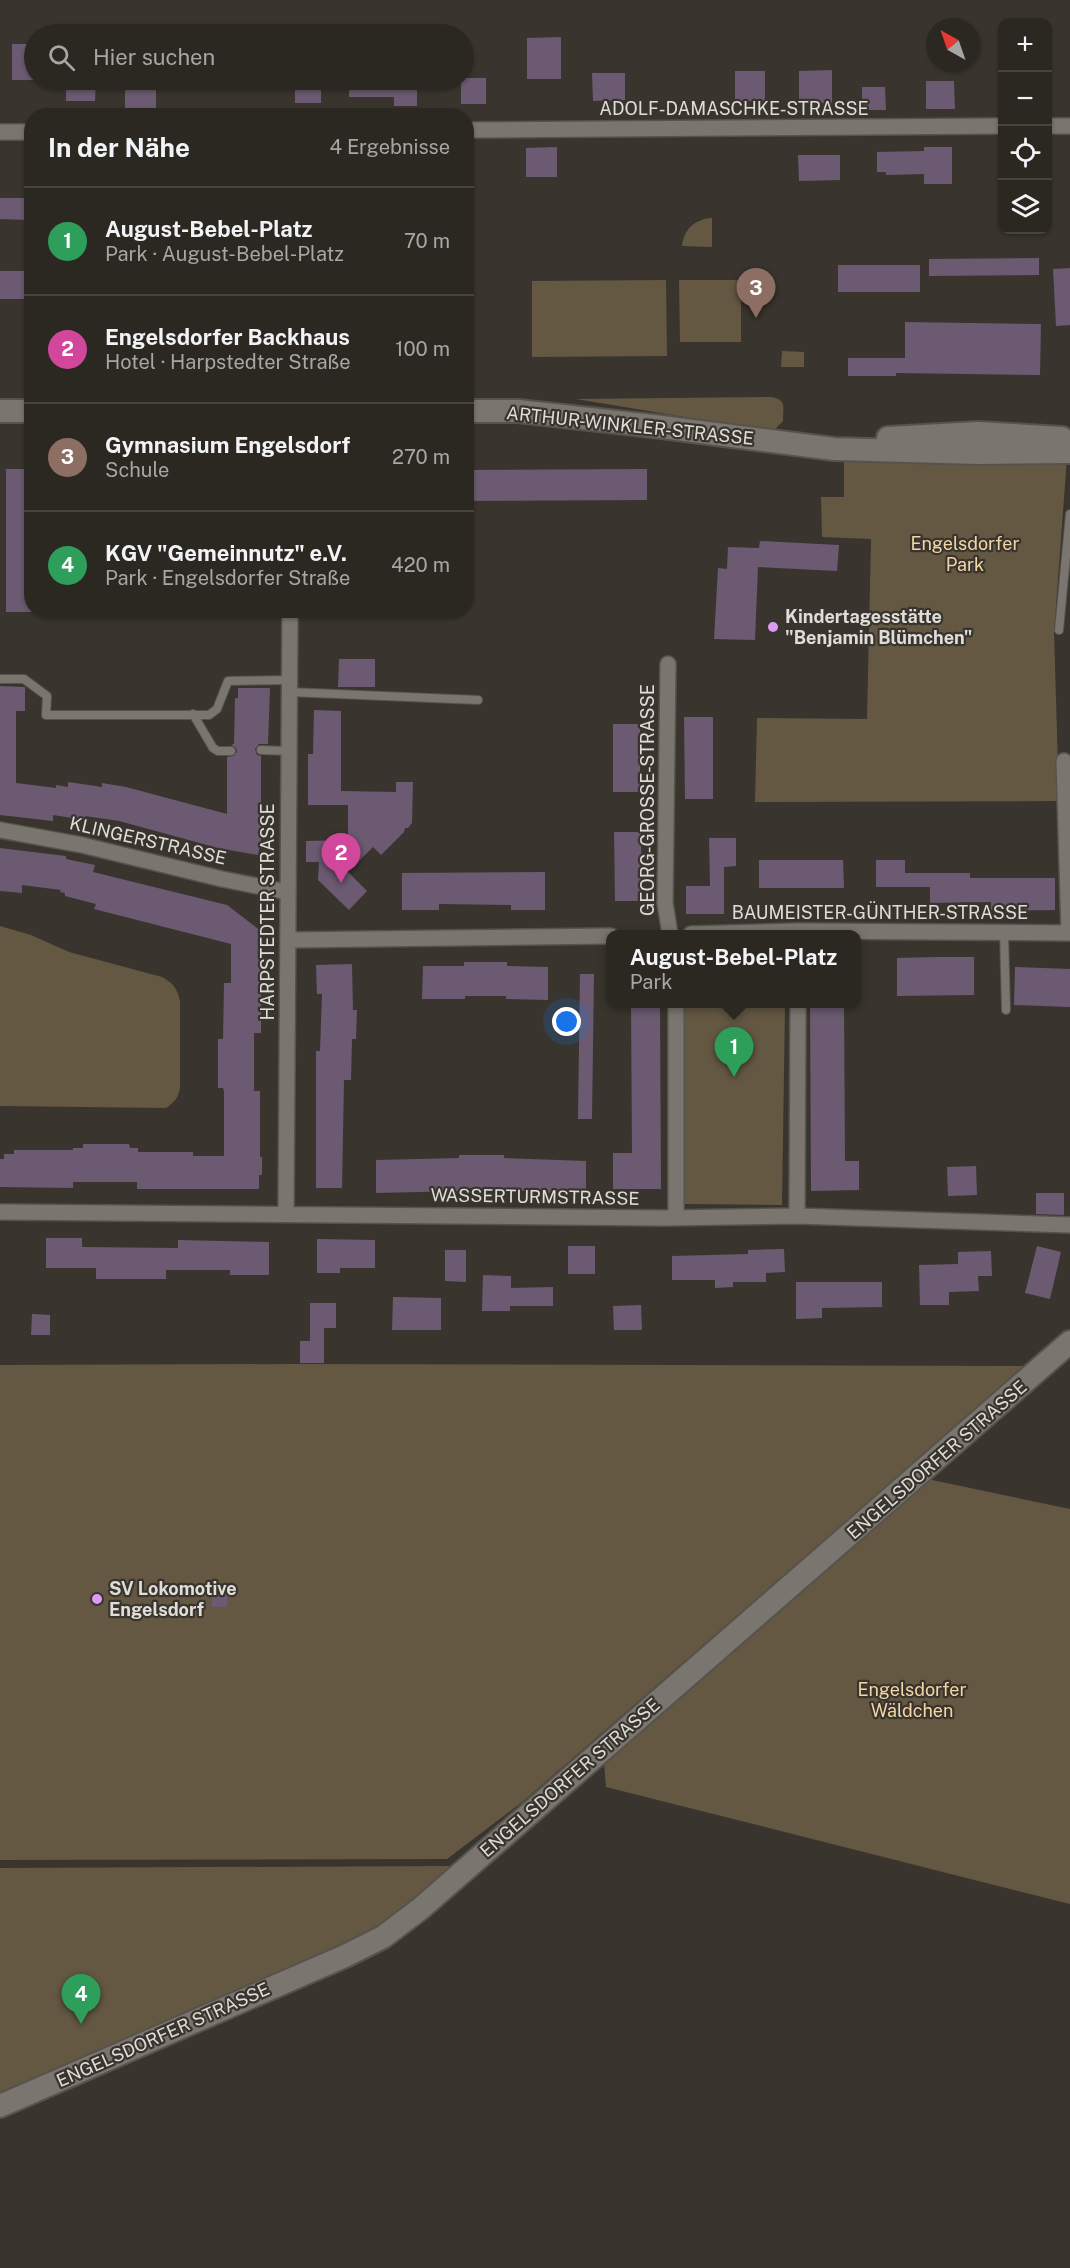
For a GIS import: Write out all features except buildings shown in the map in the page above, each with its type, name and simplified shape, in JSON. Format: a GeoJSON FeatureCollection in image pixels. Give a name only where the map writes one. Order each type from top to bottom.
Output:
{"type":"FeatureCollection","features":[{"type":"Feature","properties":{"kind":"main road"},"geometry":{"type":"LineString","coordinates":[[0,411],[24,411]]}},
{"type":"Feature","properties":{"kind":"main road","name":"ARTHUR-WINKLER-STRASSE"},"geometry":{"type":"LineString","coordinates":[[474,411],[518,411],[834,449],[978,453],[1070,452]]}},
{"type":"Feature","properties":{"kind":"main road","name":"ARTHUR-WINKLER-STRASSE"},"geometry":{"type":"LineString","coordinates":[[794,445],[978,433],[1070,439]]}},
{"type":"Feature","properties":{"kind":"main road","name":"ENGELSDORFER STRASSE"},"geometry":{"type":"LineString","coordinates":[[0,2106],[345,1956],[383,1936],[420,1909],[1070,1342]]}},
{"type":"Feature","properties":{"kind":"street","name":"ADOLF-DAMASCHKE-STRASSE"},"geometry":{"type":"LineString","coordinates":[[474,130],[998,126]]}},
{"type":"Feature","properties":{"kind":"street"},"geometry":{"type":"LineString","coordinates":[[1052,126],[1070,126]]}},
{"type":"Feature","properties":{"kind":"street"},"geometry":{"type":"LineString","coordinates":[[0,132],[24,132]]}},
{"type":"Feature","properties":{"kind":"street","name":"HARPSTEDTER STRASSE"},"geometry":{"type":"LineString","coordinates":[[286,1214],[290,618]]}},
{"type":"Feature","properties":{"kind":"street","name":"GEORG-GROSSE-STRASSE"},"geometry":{"type":"LineString","coordinates":[[668,664],[665,903],[668,930]]}},
{"type":"Feature","properties":{"kind":"street"},"geometry":{"type":"LineString","coordinates":[[1064,761],[1070,933]]}},
{"type":"Feature","properties":{"kind":"street","name":"KLINGERSTRASSE"},"geometry":{"type":"LineString","coordinates":[[0,830],[82,844],[222,879],[287,892]]}},
{"type":"Feature","properties":{"kind":"street","name":"BAUMEISTER-GÜNTHER-STRASSE"},"geometry":{"type":"LineString","coordinates":[[861,933],[1070,933]]}},
{"type":"Feature","properties":{"kind":"street"},"geometry":{"type":"LineString","coordinates":[[288,940],[606,936]]}},
{"type":"Feature","properties":{"kind":"street"},"geometry":{"type":"LineString","coordinates":[[676,1008],[676,1217]]}},
{"type":"Feature","properties":{"kind":"street"},"geometry":{"type":"LineString","coordinates":[[797,1216],[798,1008]]}},
{"type":"Feature","properties":{"kind":"street","name":"WASSERTURMSTRASSE"},"geometry":{"type":"LineString","coordinates":[[0,1212],[797,1216],[1070,1225]]}},
{"type":"Feature","properties":{"kind":"lane"},"geometry":{"type":"LineString","coordinates":[[1059,630],[1070,514]]}},
{"type":"Feature","properties":{"kind":"lane"},"geometry":{"type":"LineString","coordinates":[[0,679],[24,679],[47,696],[46,715],[209,715],[218,709],[228,681],[478,700]]}},
{"type":"Feature","properties":{"kind":"lane"},"geometry":{"type":"LineString","coordinates":[[193,714],[213,748],[218,751],[231,751]]}},
{"type":"Feature","properties":{"kind":"lane"},"geometry":{"type":"LineString","coordinates":[[261,750],[288,751]]}},
{"type":"Feature","properties":{"kind":"lane"},"geometry":{"type":"LineString","coordinates":[[1004,932],[1006,1010]]}},
{"type":"Feature","properties":{"kind":"green space"},"geometry":{"type":"Polygon","coordinates":[[[712,218],[712,247],[682,246],[691,226],[700,220],[712,218]]]}},
{"type":"Feature","properties":{"kind":"green space"},"geometry":{"type":"Polygon","coordinates":[[[666,280],[667,356],[532,357],[532,281],[666,280]]]}},
{"type":"Feature","properties":{"kind":"green space"},"geometry":{"type":"Polygon","coordinates":[[[679,280],[741,280],[741,342],[680,342],[679,280]]]}},
{"type":"Feature","properties":{"kind":"green space"},"geometry":{"type":"Polygon","coordinates":[[[782,351],[804,352],[804,367],[781,367],[782,351]]]}},
{"type":"Feature","properties":{"kind":"green space"},"geometry":{"type":"Polygon","coordinates":[[[771,397],[780,400],[783,408],[783,421],[774,430],[576,399],[771,397]]]}},
{"type":"Feature","properties":{"kind":"green space","name":"Engelsdorfer Park"},"geometry":{"type":"Polygon","coordinates":[[[844,458],[1067,458],[1054,633],[1059,801],[755,802],[757,718],[867,719],[871,539],[822,537],[821,497],[844,497],[844,458]]]}},
{"type":"Feature","properties":{"kind":"green space"},"geometry":{"type":"Polygon","coordinates":[[[0,926],[31,935],[69,952],[162,977],[172,984],[180,1001],[180,1087],[178,1096],[172,1104],[166,1108],[0,1106],[0,926]]]}},
{"type":"Feature","properties":{"kind":"green space"},"geometry":{"type":"Polygon","coordinates":[[[685,1008],[785,1008],[782,1205],[685,1204],[685,1008]]]}},
{"type":"Feature","properties":{"kind":"green space"},"geometry":{"type":"Polygon","coordinates":[[[0,1365],[1025,1366],[521,1803],[447,1859],[0,1860],[0,1365]]]}},
{"type":"Feature","properties":{"kind":"green space","name":"Engelsdorfer Wäldchen"},"geometry":{"type":"Polygon","coordinates":[[[927,1479],[1070,1509],[1070,1904],[606,1787],[604,1763],[927,1479]]]}},
{"type":"Feature","properties":{"kind":"green space"},"geometry":{"type":"Polygon","coordinates":[[[454,1866],[387,1921],[324,1953],[0,2094],[0,1868],[454,1866]]]}},
{"type":"Feature","properties":{"kind":"place","name":"Gymnasium Engelsdorf"},"geometry":{"type":"Point","coordinates":[756,318]}},
{"type":"Feature","properties":{"kind":"place","name":"Kindertagesstätte \"Benjamin Blümchen\""},"geometry":{"type":"Point","coordinates":[773,627]}},
{"type":"Feature","properties":{"kind":"place","name":"Engelsdorfer Backhaus"},"geometry":{"type":"Point","coordinates":[341,883]}},
{"type":"Feature","properties":{"kind":"place","name":"August-Bebel-Platz"},"geometry":{"type":"Point","coordinates":[734,1077]}},
{"type":"Feature","properties":{"kind":"place","name":"SV Lokomotive Engelsdorf"},"geometry":{"type":"Point","coordinates":[97,1599]}},
{"type":"Feature","properties":{"kind":"place","name":"KGV \"Gemeinnutz\" e.V."},"geometry":{"type":"Point","coordinates":[81,2024]}}]}
